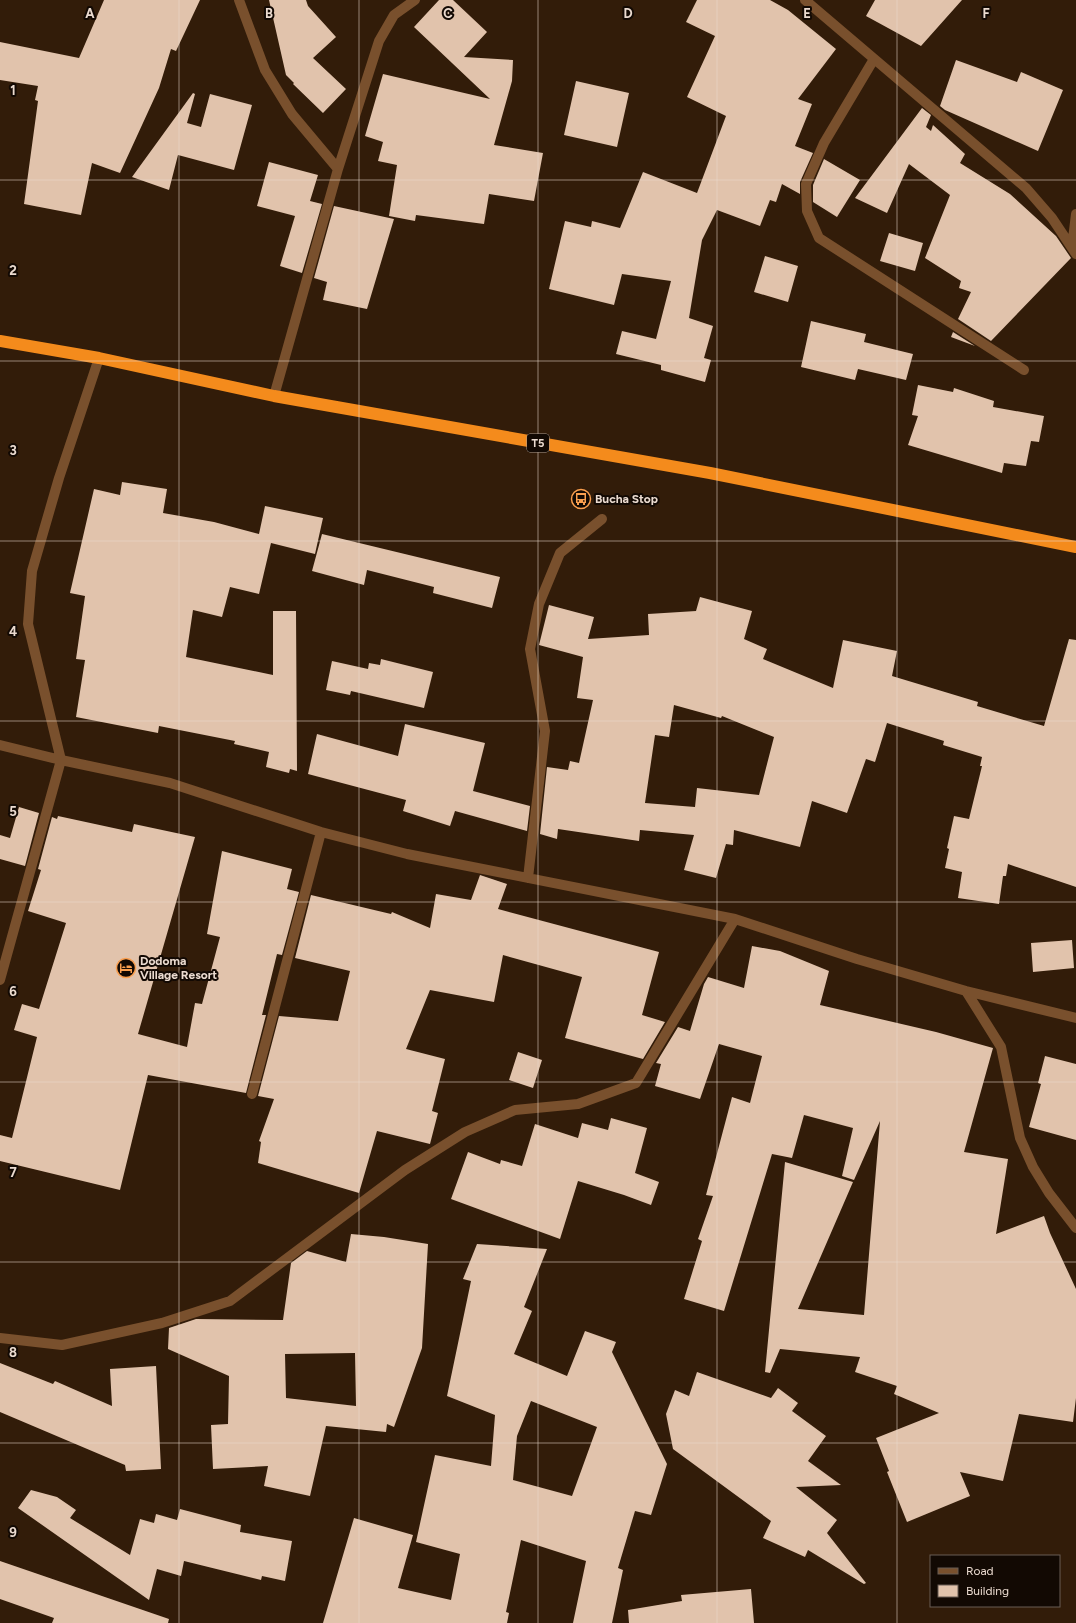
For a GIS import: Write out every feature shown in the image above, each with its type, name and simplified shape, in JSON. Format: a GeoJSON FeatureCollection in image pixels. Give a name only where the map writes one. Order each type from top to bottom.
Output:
{"type":"FeatureCollection","features":[{"type":"Feature","properties":{"kind":"highway","name":"T5"},"geometry":{"type":"LineString","coordinates":[[0,341],[99,358],[274,396],[710,473],[1076,547]]}},
{"type":"Feature","properties":{"kind":"street"},"geometry":{"type":"LineString","coordinates":[[239,0],[265,70],[292,114],[338,169]]}},
{"type":"Feature","properties":{"kind":"street"},"geometry":{"type":"LineString","coordinates":[[274,396],[338,169],[379,41],[394,15],[415,0]]}},
{"type":"Feature","properties":{"kind":"street"},"geometry":{"type":"LineString","coordinates":[[805,0],[1026,188],[1052,218],[1074,251]]}},
{"type":"Feature","properties":{"kind":"street"},"geometry":{"type":"LineString","coordinates":[[874,59],[824,143],[806,184],[807,211],[819,238],[1024,370]]}},
{"type":"Feature","properties":{"kind":"street"},"geometry":{"type":"LineString","coordinates":[[1074,251],[1076,214]]}},
{"type":"Feature","properties":{"kind":"street"},"geometry":{"type":"LineString","coordinates":[[0,980],[62,760],[28,624],[32,571],[59,478],[99,358]]}},
{"type":"Feature","properties":{"kind":"street"},"geometry":{"type":"LineString","coordinates":[[528,878],[545,732],[530,649],[539,604],[560,553],[602,519]]}},
{"type":"Feature","properties":{"kind":"street"},"geometry":{"type":"LineString","coordinates":[[0,745],[170,783],[321,832],[407,854],[735,919],[857,959],[966,991],[1076,1018]]}},
{"type":"Feature","properties":{"kind":"street"},"geometry":{"type":"LineString","coordinates":[[252,1094],[321,832]]}},
{"type":"Feature","properties":{"kind":"street"},"geometry":{"type":"LineString","coordinates":[[0,1338],[62,1345],[162,1323],[230,1301],[405,1170],[465,1132],[515,1110],[578,1104],[636,1083],[735,919]]}},
{"type":"Feature","properties":{"kind":"street"},"geometry":{"type":"LineString","coordinates":[[966,991],[1001,1046],[1020,1138],[1033,1167],[1049,1193],[1076,1228]]}},
{"type":"Feature","properties":{"kind":"building"},"geometry":{"type":"Polygon","coordinates":[[[104,0],[200,0],[176,51],[171,49],[159,88],[120,173],[92,163],[81,215],[24,204],[38,101],[35,100],[38,86],[0,80],[0,42],[79,58],[104,0]]]}},
{"type":"Feature","properties":{"kind":"building"},"geometry":{"type":"Polygon","coordinates":[[[269,0],[306,0],[308,6],[336,37],[313,58],[346,89],[323,113],[293,84],[294,83],[286,75],[269,0]]]}},
{"type":"Feature","properties":{"kind":"building"},"geometry":{"type":"Polygon","coordinates":[[[439,0],[453,0],[487,32],[464,57],[513,60],[512,81],[494,145],[543,153],[534,201],[489,194],[484,224],[416,215],[415,221],[389,216],[397,165],[378,161],[383,142],[365,136],[383,74],[490,99],[414,27],[439,0]]]}},
{"type":"Feature","properties":{"kind":"building"},"geometry":{"type":"Polygon","coordinates":[[[697,0],[770,0],[788,10],[836,49],[798,99],[812,104],[795,146],[813,153],[800,182],[800,194],[782,184],[776,202],[770,200],[760,226],[717,210],[702,240],[689,318],[713,326],[704,358],[711,360],[705,382],[661,370],[661,365],[616,354],[622,331],[656,339],[671,281],[622,274],[614,305],[549,289],[565,221],[591,227],[592,221],[620,228],[643,172],[697,193],[726,116],[687,97],[715,36],[686,22],[697,0]]]}},
{"type":"Feature","properties":{"kind":"building"},"geometry":{"type":"Polygon","coordinates":[[[875,0],[962,0],[921,46],[866,16],[875,0]]]}},
{"type":"Feature","properties":{"kind":"building"},"geometry":{"type":"Polygon","coordinates":[[[956,60],[1017,82],[1021,72],[1063,90],[1038,151],[945,110],[940,106],[956,60]]]}},
{"type":"Feature","properties":{"kind":"building"},"geometry":{"type":"Polygon","coordinates":[[[576,81],[629,93],[617,147],[564,135],[576,81]]]}},
{"type":"Feature","properties":{"kind":"building"},"geometry":{"type":"Polygon","coordinates":[[[193,93],[195,94],[187,123],[201,127],[210,94],[252,105],[234,170],[178,155],[169,190],[132,177],[193,93]]]}},
{"type":"Feature","properties":{"kind":"building"},"geometry":{"type":"Polygon","coordinates":[[[922,108],[931,115],[926,127],[931,131],[933,125],[965,154],[960,163],[1010,194],[1056,236],[1071,258],[991,341],[958,319],[971,292],[959,288],[961,281],[925,258],[950,195],[909,164],[887,213],[855,198],[922,108]]]}},
{"type":"Feature","properties":{"kind":"building"},"geometry":{"type":"Polygon","coordinates":[[[824,159],[860,180],[837,217],[813,202],[813,185],[824,159]]]}},
{"type":"Feature","properties":{"kind":"building"},"geometry":{"type":"Polygon","coordinates":[[[269,162],[318,175],[310,201],[322,204],[302,273],[280,266],[295,216],[257,206],[269,162]]]}},
{"type":"Feature","properties":{"kind":"building"},"geometry":{"type":"Polygon","coordinates":[[[334,206],[394,219],[367,309],[323,300],[327,282],[314,278],[334,206]]]}},
{"type":"Feature","properties":{"kind":"building"},"geometry":{"type":"Polygon","coordinates":[[[889,233],[923,243],[915,271],[880,261],[889,233]]]}},
{"type":"Feature","properties":{"kind":"building"},"geometry":{"type":"Polygon","coordinates":[[[765,256],[798,266],[788,302],[754,292],[765,256]]]}},
{"type":"Feature","properties":{"kind":"building"},"geometry":{"type":"Polygon","coordinates":[[[811,321],[866,334],[864,342],[913,354],[906,380],[858,369],[855,380],[801,367],[811,321]]]}},
{"type":"Feature","properties":{"kind":"building"},"geometry":{"type":"Polygon","coordinates":[[[953,332],[975,346],[951,337],[953,332]]]}},
{"type":"Feature","properties":{"kind":"building"},"geometry":{"type":"Polygon","coordinates":[[[918,385],[953,392],[954,388],[994,401],[993,407],[1044,416],[1039,442],[1031,441],[1026,466],[1004,463],[1002,473],[908,445],[918,416],[912,415],[918,385]]]}},
{"type":"Feature","properties":{"kind":"building"},"geometry":{"type":"Polygon","coordinates":[[[122,482],[167,489],[163,513],[214,522],[259,534],[265,506],[323,518],[315,554],[271,543],[259,594],[230,587],[222,617],[193,610],[186,657],[273,675],[273,611],[296,611],[297,771],[290,769],[289,773],[266,767],[269,752],[234,744],[235,741],[159,726],[158,733],[76,717],[85,660],[76,659],[85,596],[70,593],[94,489],[120,495],[122,482]]]}},
{"type":"Feature","properties":{"kind":"building"},"geometry":{"type":"Polygon","coordinates":[[[322,534],[500,577],[492,608],[433,593],[434,587],[367,570],[364,585],[312,571],[322,534]]]}},
{"type":"Feature","properties":{"kind":"building"},"geometry":{"type":"Polygon","coordinates":[[[700,597],[752,611],[744,639],[767,649],[763,659],[833,688],[843,640],[897,651],[892,676],[978,702],[977,706],[1044,726],[1069,639],[1076,640],[1076,887],[1008,864],[1006,876],[1003,876],[999,904],[958,898],[962,872],[945,868],[949,849],[947,848],[954,816],[969,819],[982,766],[980,766],[982,757],[943,745],[944,741],[887,723],[875,762],[866,759],[847,813],[812,801],[800,847],[734,830],[733,845],[726,844],[716,878],[684,870],[694,835],[640,830],[639,841],[558,829],[557,839],[540,834],[547,767],[568,770],[570,761],[579,763],[593,700],[577,698],[583,657],[539,645],[549,605],[594,617],[588,639],[649,635],[648,614],[696,611],[700,597]],[[674,705],[669,737],[655,735],[645,803],[695,807],[697,788],[759,795],[774,737],[722,716],[721,718],[674,705]]]}},
{"type":"Feature","properties":{"kind":"building"},"geometry":{"type":"Polygon","coordinates":[[[381,659],[433,672],[424,708],[351,691],[350,695],[326,690],[332,661],[368,669],[369,663],[380,665],[381,659]]]}},
{"type":"Feature","properties":{"kind":"building"},"geometry":{"type":"Polygon","coordinates":[[[405,724],[485,743],[473,791],[530,806],[527,831],[455,811],[450,826],[403,811],[406,800],[308,774],[317,734],[398,756],[405,724]]]}},
{"type":"Feature","properties":{"kind":"building"},"geometry":{"type":"Polygon","coordinates":[[[19,807],[39,813],[25,866],[0,859],[0,835],[10,838],[19,807]]]}},
{"type":"Feature","properties":{"kind":"building"},"geometry":{"type":"Polygon","coordinates":[[[58,816],[132,832],[134,824],[195,837],[138,1034],[187,1047],[195,1003],[202,1004],[220,937],[207,934],[222,851],[292,869],[287,889],[299,892],[282,955],[277,954],[262,1015],[266,1015],[246,1093],[148,1075],[120,1190],[0,1161],[0,1135],[12,1138],[37,1037],[14,1030],[22,1004],[39,1009],[66,923],[28,911],[41,870],[38,869],[52,817],[57,819],[58,816]]]}},
{"type":"Feature","properties":{"kind":"building"},"geometry":{"type":"Polygon","coordinates":[[[480,875],[507,884],[498,909],[659,952],[642,1015],[665,1022],[643,1059],[565,1038],[582,977],[503,955],[494,1002],[430,990],[406,1049],[445,1059],[432,1111],[438,1113],[430,1144],[377,1131],[359,1193],[258,1163],[261,1142],[259,1141],[274,1099],[258,1096],[279,1016],[338,1021],[350,971],[295,958],[311,895],[391,914],[392,912],[430,928],[436,894],[471,900],[480,875]]]}},
{"type":"Feature","properties":{"kind":"building"},"geometry":{"type":"Polygon","coordinates":[[[1072,940],[1074,968],[1033,972],[1031,943],[1072,940]]]}},
{"type":"Feature","properties":{"kind":"building"},"geometry":{"type":"Polygon","coordinates":[[[752,946],[780,951],[829,971],[820,1005],[936,1032],[993,1048],[964,1152],[1008,1159],[996,1234],[1044,1216],[1050,1233],[1076,1289],[1076,1398],[1073,1422],[1019,1414],[1003,1481],[960,1472],[970,1496],[907,1522],[887,1472],[889,1471],[876,1438],[939,1413],[894,1394],[897,1386],[855,1372],[860,1357],[780,1349],[770,1373],[765,1372],[785,1162],[853,1182],[798,1309],[864,1315],[880,1121],[854,1180],[842,1176],[853,1128],[804,1115],[792,1158],[772,1154],[724,1311],[684,1299],[702,1241],[698,1239],[713,1196],[706,1195],[732,1097],[750,1103],[762,1056],[719,1044],[700,1099],[655,1086],[661,1064],[656,1063],[678,1027],[690,1031],[704,984],[708,977],[744,988],[752,946]]]}},
{"type":"Feature","properties":{"kind":"building"},"geometry":{"type":"Polygon","coordinates":[[[518,1052],[542,1060],[533,1088],[509,1080],[518,1052]]]}},
{"type":"Feature","properties":{"kind":"building"},"geometry":{"type":"Polygon","coordinates":[[[1045,1056],[1076,1064],[1076,1140],[1029,1127],[1041,1084],[1038,1083],[1045,1056]]]}},
{"type":"Feature","properties":{"kind":"building"},"geometry":{"type":"Polygon","coordinates":[[[611,1118],[647,1128],[635,1173],[659,1182],[651,1205],[578,1181],[560,1239],[451,1199],[468,1152],[500,1164],[501,1160],[522,1166],[535,1124],[578,1138],[582,1123],[608,1130],[611,1118]]]}},
{"type":"Feature","properties":{"kind":"building"},"geometry":{"type":"Polygon","coordinates":[[[351,1234],[384,1237],[428,1244],[422,1348],[394,1427],[387,1424],[386,1432],[326,1426],[310,1496],[264,1486],[268,1466],[213,1469],[211,1425],[228,1424],[229,1376],[168,1349],[169,1328],[196,1319],[283,1320],[291,1263],[307,1251],[346,1262],[351,1234]],[[355,1353],[285,1354],[286,1398],[356,1406],[355,1353]]]}},
{"type":"Feature","properties":{"kind":"building"},"geometry":{"type":"Polygon","coordinates":[[[477,1244],[547,1249],[524,1307],[532,1311],[514,1354],[567,1376],[585,1331],[616,1342],[612,1352],[667,1464],[651,1515],[635,1511],[618,1568],[623,1570],[612,1623],[573,1623],[586,1561],[521,1540],[506,1612],[509,1613],[507,1623],[323,1623],[354,1518],[413,1535],[398,1588],[451,1600],[460,1554],[416,1542],[435,1455],[491,1466],[495,1415],[447,1396],[471,1281],[463,1279],[477,1244]],[[531,1401],[517,1436],[513,1480],[572,1496],[597,1427],[531,1401]]]}},
{"type":"Feature","properties":{"kind":"building"},"geometry":{"type":"Polygon","coordinates":[[[0,1363],[53,1384],[55,1381],[112,1406],[110,1369],[156,1366],[161,1469],[126,1471],[125,1465],[0,1412],[0,1363]]]}},
{"type":"Feature","properties":{"kind":"building"},"geometry":{"type":"Polygon","coordinates":[[[697,1372],[771,1398],[778,1388],[798,1403],[792,1411],[826,1436],[808,1461],[841,1485],[796,1487],[837,1520],[827,1533],[866,1583],[864,1584],[808,1550],[805,1557],[763,1538],[771,1521],[673,1449],[666,1414],[675,1390],[689,1396],[697,1372]]]}},
{"type":"Feature","properties":{"kind":"building"},"geometry":{"type":"Polygon","coordinates":[[[31,1490],[57,1497],[76,1510],[70,1518],[130,1555],[140,1519],[154,1523],[156,1514],[177,1520],[180,1509],[241,1525],[240,1532],[292,1541],[285,1581],[262,1576],[261,1580],[184,1561],[181,1576],[157,1569],[149,1600],[18,1508],[31,1490]]]}},
{"type":"Feature","properties":{"kind":"building"},"geometry":{"type":"Polygon","coordinates":[[[0,1561],[169,1619],[168,1623],[52,1623],[54,1618],[0,1599],[0,1561]]]}},
{"type":"Feature","properties":{"kind":"building"},"geometry":{"type":"Polygon","coordinates":[[[751,1589],[754,1623],[629,1623],[628,1610],[682,1601],[681,1595],[751,1589]]]}},
{"type":"Feature","properties":{"kind":"place","name":"Bucha Stop"},"geometry":{"type":"Point","coordinates":[581,499]}},
{"type":"Feature","properties":{"kind":"place","name":"Dodoma Village Resort"},"geometry":{"type":"Point","coordinates":[126,968]}}]}
